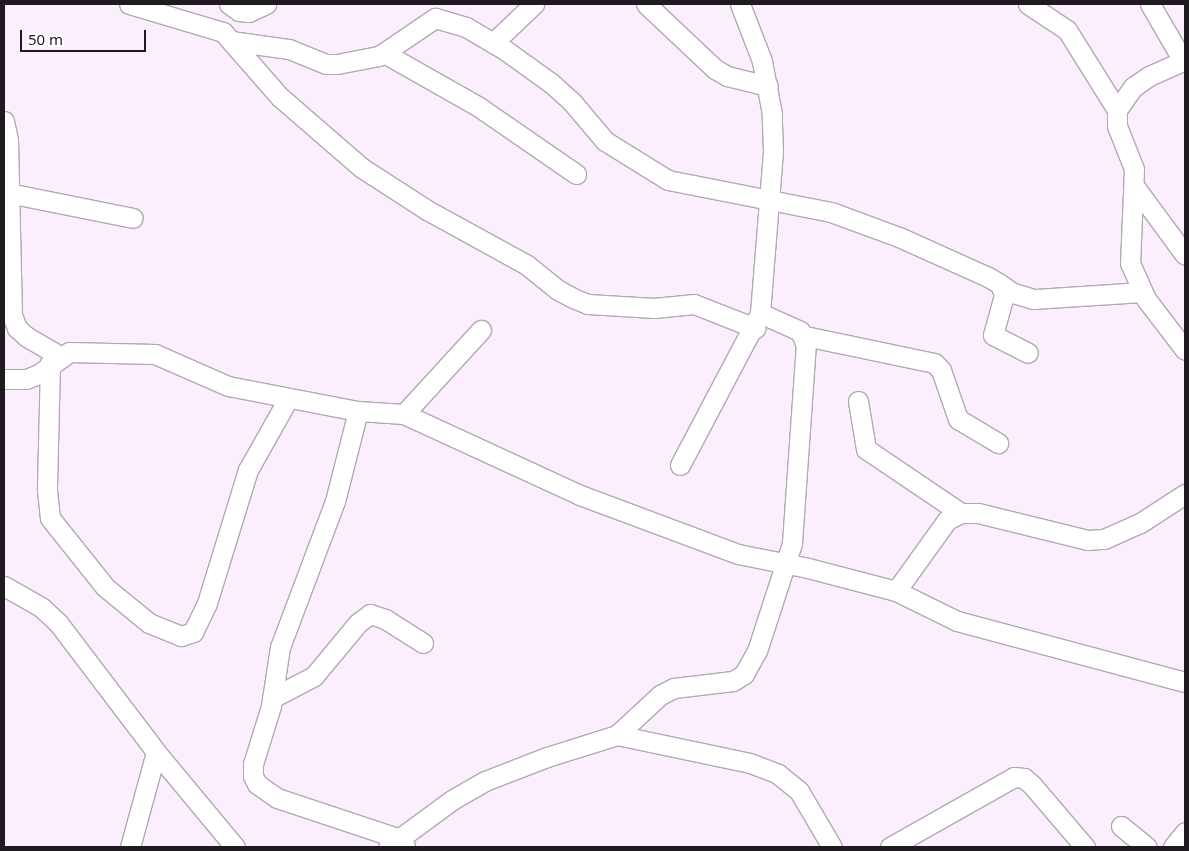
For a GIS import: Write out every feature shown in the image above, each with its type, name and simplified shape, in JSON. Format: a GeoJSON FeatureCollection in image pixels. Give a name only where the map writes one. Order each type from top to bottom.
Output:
{"type":"FeatureCollection","features":[{"type":"Feature","properties":{"kind":"street"},"geometry":{"type":"LineString","coordinates":[[129,4],[214,29],[231,41],[280,97],[362,168],[427,210],[527,264],[558,290],[588,304],[654,308],[694,304],[758,320],[792,325],[805,336],[934,363],[941,370],[958,419],[998,443]]}},
{"type":"Feature","properties":{"kind":"street"},"geometry":{"type":"LineString","coordinates":[[229,4],[239,11],[249,12],[266,4]]}},
{"type":"Feature","properties":{"kind":"street"},"geometry":{"type":"LineString","coordinates":[[493,43],[534,4]]}},
{"type":"Feature","properties":{"kind":"street"},"geometry":{"type":"LineString","coordinates":[[646,4],[715,69],[727,76],[768,86]]}},
{"type":"Feature","properties":{"kind":"street"},"geometry":{"type":"LineString","coordinates":[[680,465],[758,320],[773,152],[768,86],[740,4]]}},
{"type":"Feature","properties":{"kind":"street"},"geometry":{"type":"LineString","coordinates":[[1028,4],[1067,30],[1117,110],[1118,126],[1134,169],[1135,187],[1130,263],[1141,292],[1185,350]]}},
{"type":"Feature","properties":{"kind":"street"},"geometry":{"type":"LineString","coordinates":[[1117,110],[1133,87],[1149,76],[1184,61],[1150,4]]}},
{"type":"Feature","properties":{"kind":"street"},"geometry":{"type":"LineString","coordinates":[[231,41],[290,49],[326,64],[369,60],[384,53],[435,18],[466,28],[493,43],[572,102],[605,141],[676,184],[769,198],[860,222],[1000,284],[1013,293],[1034,298],[1141,292]]}},
{"type":"Feature","properties":{"kind":"street"},"geometry":{"type":"LineString","coordinates":[[384,53],[479,107],[576,174]]}},
{"type":"Feature","properties":{"kind":"street"},"geometry":{"type":"LineString","coordinates":[[4,122],[8,140],[12,315],[17,328],[55,360]]}},
{"type":"Feature","properties":{"kind":"street"},"geometry":{"type":"LineString","coordinates":[[1135,187],[1185,255]]}},
{"type":"Feature","properties":{"kind":"street"},"geometry":{"type":"LineString","coordinates":[[8,193],[133,218]]}},
{"type":"Feature","properties":{"kind":"street"},"geometry":{"type":"LineString","coordinates":[[1000,284],[1004,295],[993,335],[1028,353]]}},
{"type":"Feature","properties":{"kind":"street"},"geometry":{"type":"LineString","coordinates":[[404,414],[481,330]]}},
{"type":"Feature","properties":{"kind":"street"},"geometry":{"type":"LineString","coordinates":[[617,735],[642,709],[674,688],[722,683],[744,674],[757,651],[787,564],[792,543],[800,460],[805,336]]}},
{"type":"Feature","properties":{"kind":"street"},"geometry":{"type":"LineString","coordinates":[[4,379],[26,379],[69,352],[155,354],[215,382],[288,399],[358,411],[404,414],[580,495],[738,554],[896,591],[957,621],[1185,682]]}},
{"type":"Feature","properties":{"kind":"street"},"geometry":{"type":"LineString","coordinates":[[55,360],[47,490],[50,518],[105,587],[149,623],[181,636],[194,632],[207,602],[248,470],[288,399]]}},
{"type":"Feature","properties":{"kind":"street"},"geometry":{"type":"LineString","coordinates":[[858,401],[866,448],[961,513]]}},
{"type":"Feature","properties":{"kind":"street"},"geometry":{"type":"LineString","coordinates":[[358,411],[335,502],[280,647],[272,698],[253,764],[257,784],[292,804],[397,844],[485,781],[547,756],[617,735],[750,763],[778,774],[799,790],[832,847]]}},
{"type":"Feature","properties":{"kind":"street"},"geometry":{"type":"LineString","coordinates":[[896,591],[947,520],[961,513],[978,513],[1088,540],[1104,539],[1140,523],[1185,494]]}},
{"type":"Feature","properties":{"kind":"street"},"geometry":{"type":"LineString","coordinates":[[4,586],[41,606],[59,624],[156,752],[235,847]]}},
{"type":"Feature","properties":{"kind":"street"},"geometry":{"type":"LineString","coordinates":[[272,698],[314,676],[364,617],[370,614],[385,619],[423,644]]}},
{"type":"Feature","properties":{"kind":"street"},"geometry":{"type":"LineString","coordinates":[[130,847],[156,752]]}},
{"type":"Feature","properties":{"kind":"street"},"geometry":{"type":"LineString","coordinates":[[890,847],[1014,777],[1024,778],[1032,785],[1085,847]]}},
{"type":"Feature","properties":{"kind":"street"},"geometry":{"type":"LineString","coordinates":[[1121,826],[1147,847]]}},
{"type":"Feature","properties":{"kind":"street"},"geometry":{"type":"LineString","coordinates":[[1173,847],[1185,832]]}}]}
